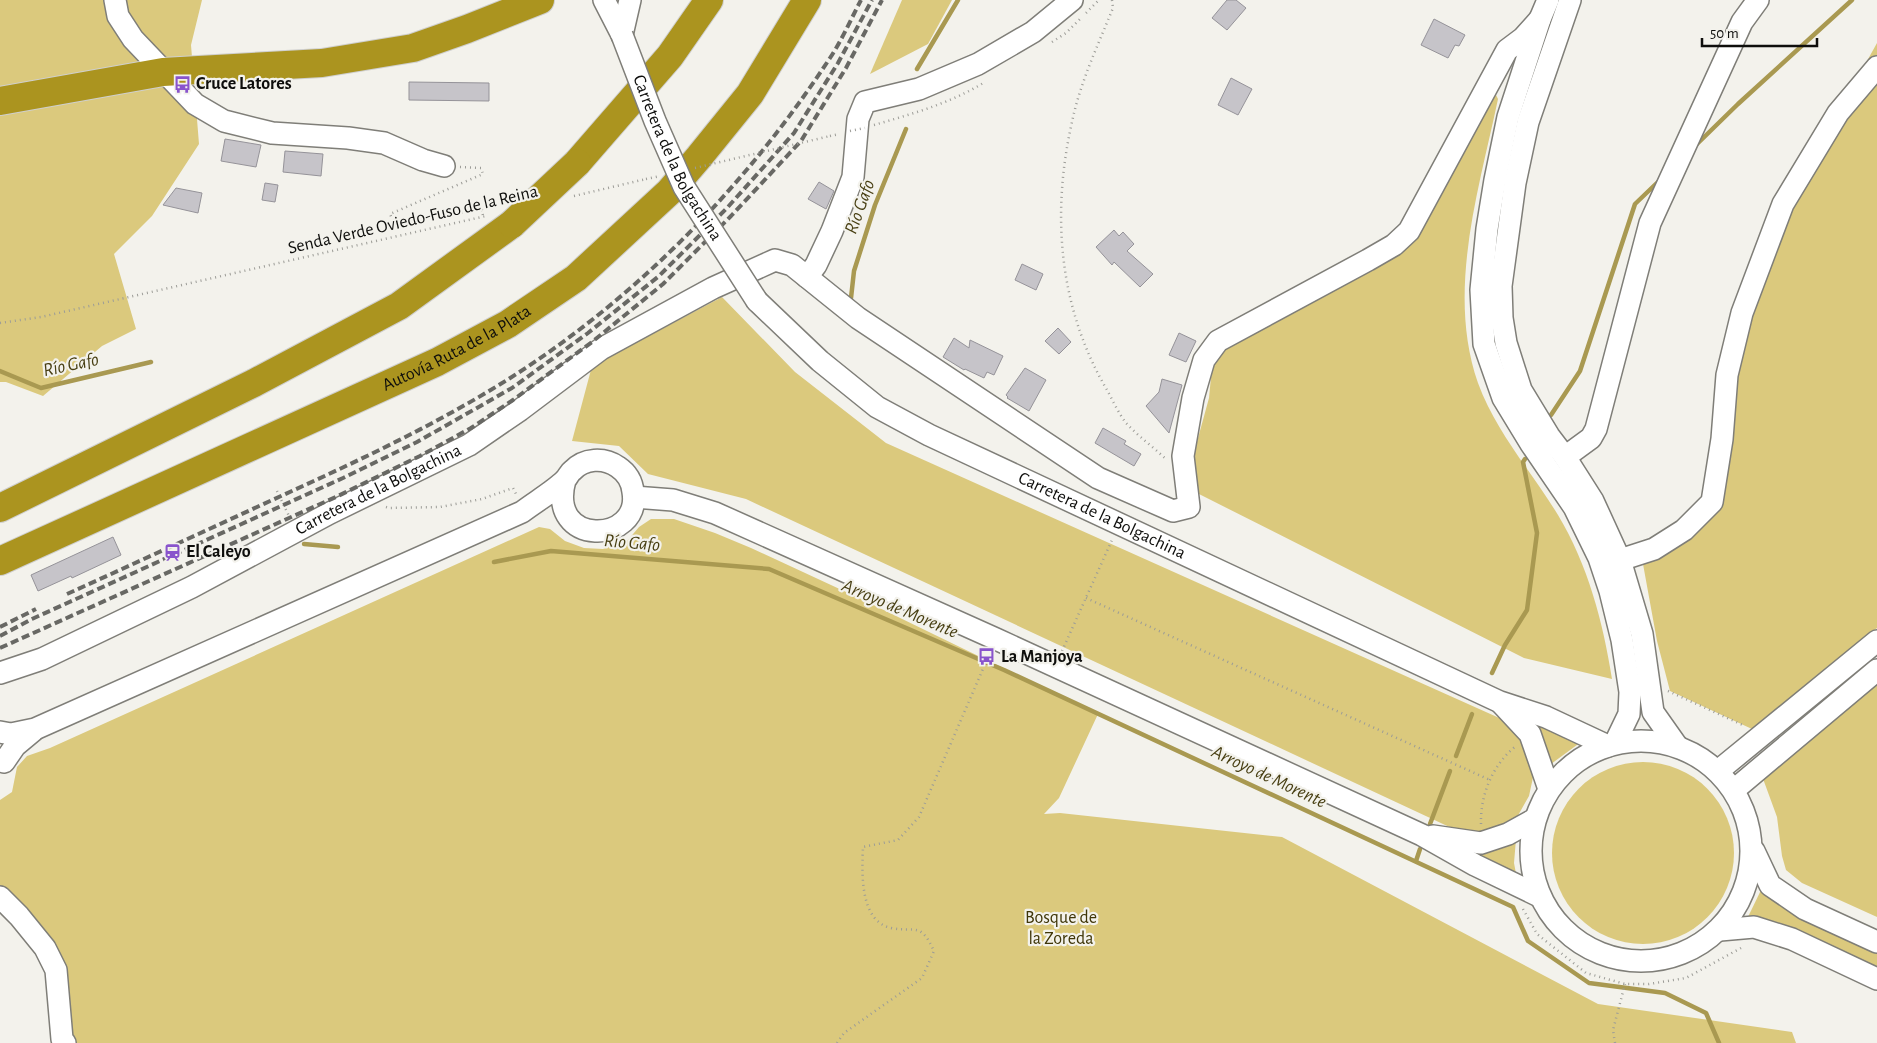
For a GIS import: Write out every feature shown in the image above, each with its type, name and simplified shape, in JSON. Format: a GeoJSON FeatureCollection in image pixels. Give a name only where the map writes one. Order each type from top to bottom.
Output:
{"type":"FeatureCollection","features":[{"type":"Feature","properties":{"kind":"highway"},"geometry":{"type":"LineString","coordinates":[[0,101],[163,72],[322,63],[413,48],[467,29],[503,9],[540,0]]}},
{"type":"Feature","properties":{"kind":"highway"},"geometry":{"type":"LineString","coordinates":[[0,508],[254,383],[399,306],[502,219],[577,163],[670,56],[709,0]]}},
{"type":"Feature","properties":{"kind":"highway","name":"Autovía Ruta de la Plata"},"geometry":{"type":"LineString","coordinates":[[0,561],[437,362],[508,324],[576,278],[669,192],[699,157],[750,94],[807,0]]}},
{"type":"Feature","properties":{"kind":"street"},"geometry":{"type":"LineString","coordinates":[[115,0],[118,16],[133,40],[195,104],[224,121],[272,133],[348,138],[384,143],[423,160],[444,166]]}},
{"type":"Feature","properties":{"kind":"street","name":"Carretera de la Bolgachina"},"geometry":{"type":"LineString","coordinates":[[604,0],[622,35],[655,121],[684,187],[757,301],[820,361],[877,407],[929,435],[1118,525],[1500,702],[1546,717],[1611,744]]}},
{"type":"Feature","properties":{"kind":"street"},"geometry":{"type":"LineString","coordinates":[[622,35],[630,0]]}},
{"type":"Feature","properties":{"kind":"street"},"geometry":{"type":"LineString","coordinates":[[807,277],[816,265],[832,231],[853,177],[858,119],[865,102],[919,89],[978,64],[1033,32],[1072,0]]}},
{"type":"Feature","properties":{"kind":"street"},"geometry":{"type":"LineString","coordinates":[[1557,0],[1554,7],[1558,31]]}},
{"type":"Feature","properties":{"kind":"street"},"geometry":{"type":"LineString","coordinates":[[1570,0],[1528,122],[1514,183],[1501,286],[1502,318],[1506,344],[1521,390],[1549,436],[1593,501],[1620,560],[1642,634],[1653,712],[1677,746]]}},
{"type":"Feature","properties":{"kind":"street"},"geometry":{"type":"LineString","coordinates":[[1565,457],[1591,438],[1596,429],[1650,223],[1742,22],[1758,0]]}},
{"type":"Feature","properties":{"kind":"street"},"geometry":{"type":"LineString","coordinates":[[1185,477],[1183,456],[1193,398],[1204,360],[1218,341],[1368,260],[1394,245],[1409,231],[1507,50],[1522,38],[1544,10]]}},
{"type":"Feature","properties":{"kind":"street"},"geometry":{"type":"LineString","coordinates":[[1544,10],[1508,117],[1495,180],[1487,229],[1481,290],[1484,344],[1502,398],[1574,507],[1599,558],[1610,592],[1622,640],[1630,692],[1629,714],[1611,744]]}},
{"type":"Feature","properties":{"kind":"street"},"geometry":{"type":"LineString","coordinates":[[1620,560],[1654,549],[1684,530],[1712,502],[1722,439],[1727,375],[1742,313],[1783,204],[1838,113],[1877,66]]}},
{"type":"Feature","properties":{"kind":"street","name":"Carretera de la Bolgachina"},"geometry":{"type":"LineString","coordinates":[[0,673],[42,658],[183,591],[297,530],[469,445],[520,410],[602,348],[713,288],[775,260],[792,265],[858,318],[1098,478],[1173,511],[1189,507],[1185,477]]}},
{"type":"Feature","properties":{"kind":"street"},"geometry":{"type":"LineString","coordinates":[[598,460],[612,463],[624,471],[632,483],[634,497],[632,510],[624,521],[611,530],[597,532],[579,527],[570,519],[563,507],[562,493],[566,480],[573,470],[585,462],[598,460]]}},
{"type":"Feature","properties":{"kind":"street"},"geometry":{"type":"LineString","coordinates":[[1083,508],[1098,478]]}},
{"type":"Feature","properties":{"kind":"street"},"geometry":{"type":"LineString","coordinates":[[0,732],[11,734],[35,729],[522,512],[566,480]]}},
{"type":"Feature","properties":{"kind":"street"},"geometry":{"type":"LineString","coordinates":[[634,497],[673,500],[715,512],[1422,835],[1475,865],[1530,900],[1558,925],[1598,954],[1639,962],[1682,955],[1720,930],[1744,895],[1751,871],[1753,848]]}},
{"type":"Feature","properties":{"kind":"street"},"geometry":{"type":"LineString","coordinates":[[522,512],[554,513],[570,519]]}},
{"type":"Feature","properties":{"kind":"street"},"geometry":{"type":"LineString","coordinates":[[1718,771],[1877,641]]}},
{"type":"Feature","properties":{"kind":"street"},"geometry":{"type":"LineString","coordinates":[[1734,790],[1877,670]]}},
{"type":"Feature","properties":{"kind":"street","name":"Carretera de la Bolgachina"},"geometry":{"type":"LineString","coordinates":[[1500,702],[1530,734],[1549,789]]}},
{"type":"Feature","properties":{"kind":"street"},"geometry":{"type":"LineString","coordinates":[[1,760],[35,729]]}},
{"type":"Feature","properties":{"kind":"street"},"geometry":{"type":"LineString","coordinates":[[1530,900],[1530,857],[1534,819],[1549,789],[1566,770],[1582,757],[1611,744],[1641,740],[1677,746],[1718,771],[1734,790],[1747,816],[1753,848],[1770,885],[1805,909],[1877,942]]}},
{"type":"Feature","properties":{"kind":"street"},"geometry":{"type":"LineString","coordinates":[[1422,835],[1481,843],[1508,834],[1534,819]]}},
{"type":"Feature","properties":{"kind":"street"},"geometry":{"type":"LineString","coordinates":[[0,897],[19,916],[45,948],[56,970],[62,1039],[64,1043]]}},
{"type":"Feature","properties":{"kind":"street"},"geometry":{"type":"LineString","coordinates":[[1720,930],[1754,927],[1792,939],[1877,979]]}},
{"type":"Feature","properties":{"kind":"path"},"geometry":{"type":"LineString","coordinates":[[1112,0],[1113,8],[1086,76],[1072,122],[1061,191],[1062,260],[1075,320],[1095,370],[1126,423],[1185,477]]}},
{"type":"Feature","properties":{"kind":"path"},"geometry":{"type":"LineString","coordinates":[[850,131],[865,128]]}},
{"type":"Feature","properties":{"kind":"path"},"geometry":{"type":"LineString","coordinates":[[694,168],[830,136]]}},
{"type":"Feature","properties":{"kind":"path"},"geometry":{"type":"LineString","coordinates":[[444,166],[481,168],[483,174],[390,214],[393,221],[482,210],[483,216]]}},
{"type":"Feature","properties":{"kind":"path"},"geometry":{"type":"LineString","coordinates":[[569,197],[665,175]]}},
{"type":"Feature","properties":{"kind":"path","name":"Senda Verde Oviedo-Fuso de la Reina"},"geometry":{"type":"LineString","coordinates":[[0,323],[41,317],[483,216],[502,219]]}},
{"type":"Feature","properties":{"kind":"path"},"geometry":{"type":"LineString","coordinates":[[364,496],[389,508],[440,508],[513,488],[522,512]]}},
{"type":"Feature","properties":{"kind":"path"},"geometry":{"type":"LineString","coordinates":[[278,490],[297,530]]}},
{"type":"Feature","properties":{"kind":"path"},"geometry":{"type":"LineString","coordinates":[[1055,666],[1118,525]]}},
{"type":"Feature","properties":{"kind":"path"},"geometry":{"type":"LineString","coordinates":[[1086,598],[1490,780]]}},
{"type":"Feature","properties":{"kind":"path"},"geometry":{"type":"LineString","coordinates":[[837,1043],[844,1034],[922,978],[928,968],[934,951],[921,931],[912,928],[889,928],[876,921],[870,913],[862,877],[864,846],[898,840],[919,816],[989,653]]}},
{"type":"Feature","properties":{"kind":"path"},"geometry":{"type":"LineString","coordinates":[[1649,692],[1670,691],[1764,734]]}},
{"type":"Feature","properties":{"kind":"path"},"geometry":{"type":"LineString","coordinates":[[1481,843],[1480,810],[1490,780],[1505,755],[1530,734]]}},
{"type":"Feature","properties":{"kind":"path"},"geometry":{"type":"LineString","coordinates":[[1530,900],[1537,934],[1586,973],[1626,984],[1648,984],[1686,978],[1739,948],[1748,946]]}},
{"type":"Feature","properties":{"kind":"path"},"geometry":{"type":"LineString","coordinates":[[1615,1043],[1613,1030],[1626,984]]}},
{"type":"Feature","properties":{"kind":"green space"},"geometry":{"type":"Polygon","coordinates":[[[0,0],[202,0],[191,45],[199,144],[152,216],[114,254],[136,329],[102,346],[43,396],[6,382],[0,382],[0,0]]]}},
{"type":"Feature","properties":{"kind":"green space"},"geometry":{"type":"Polygon","coordinates":[[[902,0],[952,0],[928,44],[870,74],[902,0]]]}},
{"type":"Feature","properties":{"kind":"green space"},"geometry":{"type":"Polygon","coordinates":[[[1877,43],[1877,628],[1752,729],[1670,691],[1657,641],[1641,553],[1712,502],[1742,313],[1838,113],[1877,43]]]}},
{"type":"Feature","properties":{"kind":"green space"},"geometry":{"type":"Polygon","coordinates":[[[1494,91],[1498,99],[1475,205],[1465,277],[1465,313],[1469,348],[1485,401],[1504,435],[1558,515],[1578,554],[1599,615],[1612,679],[1524,658],[1197,493],[1192,460],[1209,398],[1211,377],[1217,352],[1404,246],[1494,91]]]}},
{"type":"Feature","properties":{"kind":"green space"},"geometry":{"type":"Polygon","coordinates":[[[722,297],[795,372],[886,443],[1506,721],[1523,742],[1535,768],[1529,796],[1516,819],[1489,831],[1458,831],[746,499],[648,474],[619,446],[572,441],[592,366],[722,297]]]}},
{"type":"Feature","properties":{"kind":"green space","name":"Bosque de la Zoreda"},"geometry":{"type":"Polygon","coordinates":[[[651,519],[674,519],[751,548],[859,598],[1098,714],[1059,798],[1044,814],[1060,813],[1282,837],[1598,1004],[1792,1032],[1796,1043],[65,1043],[56,970],[0,897],[0,800],[12,792],[17,767],[27,756],[50,748],[539,527],[550,529],[565,541],[584,548],[603,549],[628,540],[639,527],[651,519]]]}},
{"type":"Feature","properties":{"kind":"green space"},"geometry":{"type":"Polygon","coordinates":[[[1877,679],[1877,917],[1802,883],[1786,870],[1782,856],[1777,817],[1762,776],[1877,679]]]}},
{"type":"Feature","properties":{"kind":"green space"},"geometry":{"type":"Polygon","coordinates":[[[1529,717],[1581,742],[1551,764],[1543,737],[1529,717]]]}},
{"type":"Feature","properties":{"kind":"green space"},"geometry":{"type":"Polygon","coordinates":[[[1652,762],[1678,769],[1694,777],[1713,795],[1727,818],[1734,844],[1734,862],[1727,888],[1719,904],[1701,923],[1694,929],[1669,940],[1652,944],[1634,944],[1608,937],[1592,929],[1567,904],[1559,888],[1554,871],[1552,844],[1559,818],[1567,802],[1592,777],[1608,769],[1625,764],[1652,762]]]}},
{"type":"Feature","properties":{"kind":"green space"},"geometry":{"type":"Polygon","coordinates":[[[1516,839],[1514,863],[1517,879],[1468,853],[1516,839]]]}},
{"type":"Feature","properties":{"kind":"green space"},"geometry":{"type":"Polygon","coordinates":[[[1762,888],[1877,949],[1877,970],[1747,919],[1762,888]]]}},
{"type":"Feature","properties":{"kind":"building"},"geometry":{"type":"Polygon","coordinates":[[[1227,0],[1236,0],[1246,8],[1227,30],[1212,18],[1227,0]]]}},
{"type":"Feature","properties":{"kind":"building"},"geometry":{"type":"Polygon","coordinates":[[[1434,19],[1465,35],[1459,46],[1455,45],[1448,58],[1421,45],[1434,19]]]}},
{"type":"Feature","properties":{"kind":"building"},"geometry":{"type":"Polygon","coordinates":[[[1231,78],[1252,89],[1238,115],[1218,105],[1231,78]]]}},
{"type":"Feature","properties":{"kind":"building"},"geometry":{"type":"Polygon","coordinates":[[[409,82],[489,83],[489,101],[409,100],[409,82]]]}},
{"type":"Feature","properties":{"kind":"building"},"geometry":{"type":"Polygon","coordinates":[[[225,139],[261,145],[256,167],[221,161],[225,139]]]}},
{"type":"Feature","properties":{"kind":"building"},"geometry":{"type":"Polygon","coordinates":[[[285,151],[323,154],[321,176],[283,172],[285,151]]]}},
{"type":"Feature","properties":{"kind":"building"},"geometry":{"type":"Polygon","coordinates":[[[819,182],[834,191],[826,209],[808,199],[819,182]]]}},
{"type":"Feature","properties":{"kind":"building"},"geometry":{"type":"Polygon","coordinates":[[[265,183],[278,185],[275,202],[262,200],[265,183]]]}},
{"type":"Feature","properties":{"kind":"building"},"geometry":{"type":"Polygon","coordinates":[[[176,188],[202,193],[198,213],[163,205],[176,188]]]}},
{"type":"Feature","properties":{"kind":"building"},"geometry":{"type":"Polygon","coordinates":[[[1114,230],[1119,236],[1123,232],[1134,244],[1127,251],[1153,274],[1140,287],[1114,262],[1112,265],[1096,247],[1114,230]]]}},
{"type":"Feature","properties":{"kind":"building"},"geometry":{"type":"Polygon","coordinates":[[[1022,264],[1043,274],[1036,290],[1015,280],[1022,264]]]}},
{"type":"Feature","properties":{"kind":"building"},"geometry":{"type":"Polygon","coordinates":[[[1058,328],[1071,342],[1059,354],[1045,341],[1058,328]]]}},
{"type":"Feature","properties":{"kind":"building"},"geometry":{"type":"Polygon","coordinates":[[[1179,333],[1196,341],[1186,362],[1169,355],[1179,333]]]}},
{"type":"Feature","properties":{"kind":"building"},"geometry":{"type":"Polygon","coordinates":[[[954,338],[969,348],[970,340],[1003,356],[994,375],[987,372],[984,378],[964,370],[943,357],[954,338]]]}},
{"type":"Feature","properties":{"kind":"building"},"geometry":{"type":"Polygon","coordinates":[[[1025,368],[1046,380],[1029,411],[1007,398],[1006,395],[1025,368]]]}},
{"type":"Feature","properties":{"kind":"building"},"geometry":{"type":"Polygon","coordinates":[[[1162,379],[1182,385],[1169,433],[1146,406],[1159,392],[1162,379]]]}},
{"type":"Feature","properties":{"kind":"building"},"geometry":{"type":"Polygon","coordinates":[[[1103,428],[1126,441],[1124,444],[1141,454],[1134,466],[1095,443],[1103,428]]]}},
{"type":"Feature","properties":{"kind":"building"},"geometry":{"type":"Polygon","coordinates":[[[113,537],[121,555],[72,578],[71,576],[38,591],[31,575],[113,537]]]}},
{"type":"Feature","properties":{"kind":"waterway","name":"Río Gafo"},"geometry":{"type":"LineString","coordinates":[[917,69],[958,0]]}},
{"type":"Feature","properties":{"kind":"waterway"},"geometry":{"type":"LineString","coordinates":[[1696,145],[1852,0]]}},
{"type":"Feature","properties":{"kind":"waterway","name":"Río Gafo"},"geometry":{"type":"LineString","coordinates":[[851,298],[854,271],[875,205],[906,129]]}},
{"type":"Feature","properties":{"kind":"waterway"},"geometry":{"type":"LineString","coordinates":[[1551,415],[1580,371],[1635,204],[1660,180]]}},
{"type":"Feature","properties":{"kind":"waterway","name":"Río Gafo"},"geometry":{"type":"LineString","coordinates":[[0,371],[41,388],[151,362]]}},
{"type":"Feature","properties":{"kind":"waterway"},"geometry":{"type":"LineString","coordinates":[[1492,673],[1505,645],[1527,610],[1537,533],[1523,462],[1525,459]]}},
{"type":"Feature","properties":{"kind":"waterway"},"geometry":{"type":"LineString","coordinates":[[304,544],[338,547]]}},
{"type":"Feature","properties":{"kind":"waterway","name":"Arroyo de Morente"},"geometry":{"type":"LineString","coordinates":[[494,562],[551,551],[769,569],[1004,670],[1513,907],[1528,941],[1589,983],[1665,993],[1706,1013],[1719,1043]]}},
{"type":"Feature","properties":{"kind":"waterway"},"geometry":{"type":"LineString","coordinates":[[1456,756],[1472,714]]}},
{"type":"Feature","properties":{"kind":"waterway"},"geometry":{"type":"LineString","coordinates":[[1430,824],[1450,771]]}},
{"type":"Feature","properties":{"kind":"waterway"},"geometry":{"type":"LineString","coordinates":[[1416,861],[1420,849]]}},
{"type":"Feature","properties":{"kind":"railway"},"geometry":{"type":"LineString","coordinates":[[67,594],[396,442],[480,396],[555,348],[644,276],[725,195],[797,105],[834,51],[861,0]]}},
{"type":"Feature","properties":{"kind":"railway"},"geometry":{"type":"LineString","coordinates":[[0,636],[32,619],[343,478],[417,442],[512,388],[588,333],[659,276],[727,208],[794,133],[838,63],[872,0]]}},
{"type":"Feature","properties":{"kind":"railway"},"geometry":{"type":"LineString","coordinates":[[0,648],[338,496],[420,456],[471,428],[513,400],[592,342],[663,284],[731,216],[801,141],[846,68],[882,0]]}},
{"type":"Feature","properties":{"kind":"railway"},"geometry":{"type":"LineString","coordinates":[[0,627],[36,609]]}},
{"type":"Feature","properties":{"kind":"place","name":"Cruce Latores"},"geometry":{"type":"Point","coordinates":[182,84]}},
{"type":"Feature","properties":{"kind":"place","name":"El Caleyo"},"geometry":{"type":"Point","coordinates":[172,552]}},
{"type":"Feature","properties":{"kind":"place","name":"La Manjoya"},"geometry":{"type":"Point","coordinates":[987,657]}}]}
